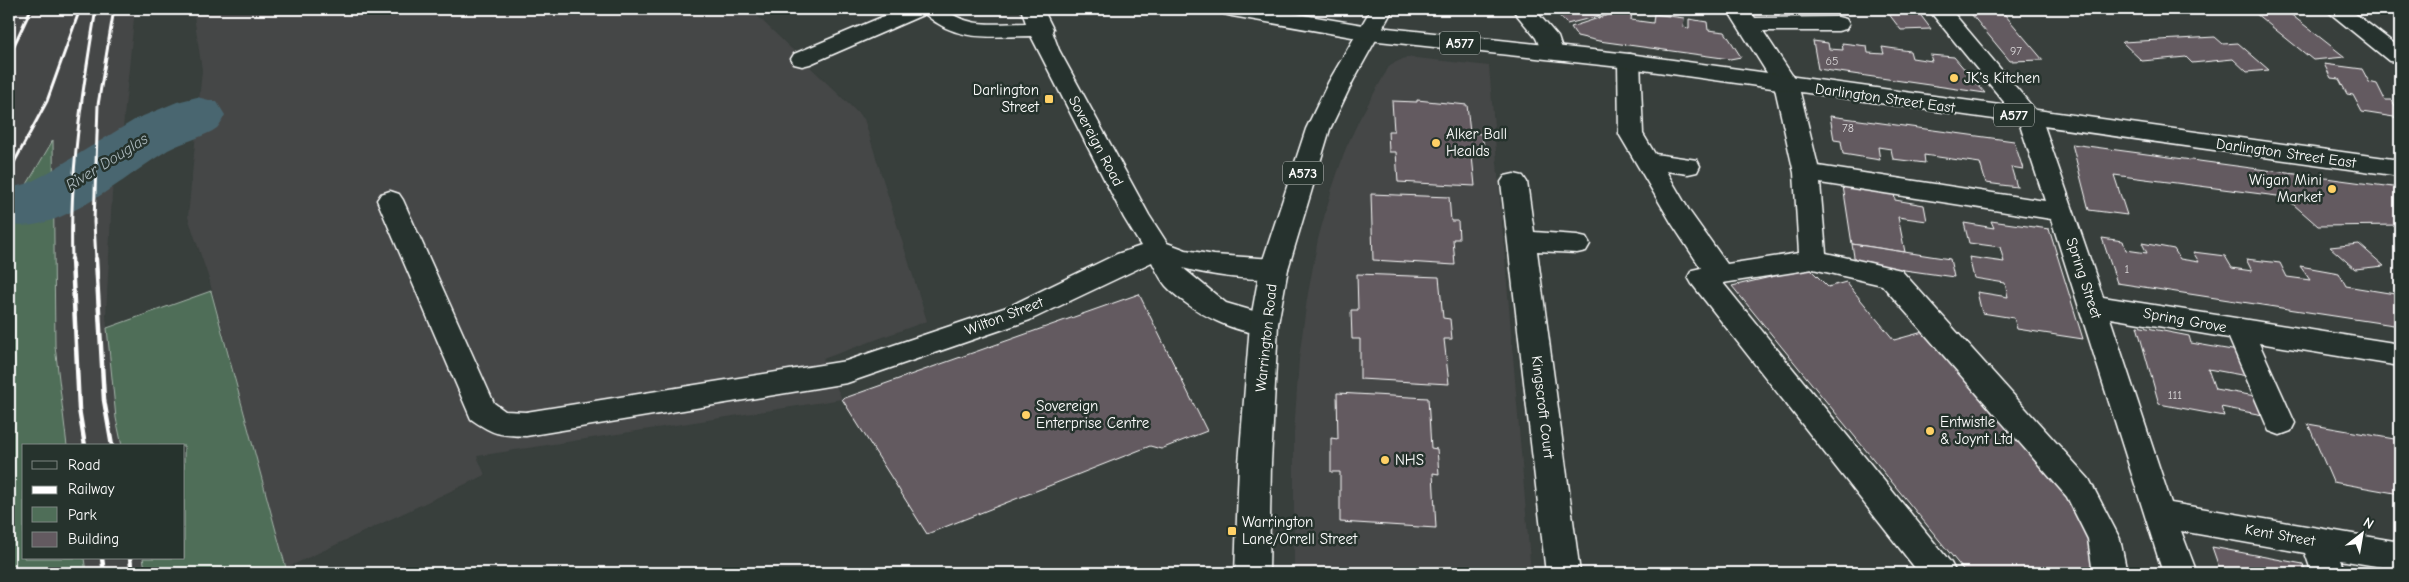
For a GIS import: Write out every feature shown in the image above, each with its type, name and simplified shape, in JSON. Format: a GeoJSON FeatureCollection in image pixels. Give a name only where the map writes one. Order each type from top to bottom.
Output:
{"type":"FeatureCollection","features":[{"type":"Feature","properties":{"kind":"main road"},"geometry":{"type":"LineString","coordinates":[[802,59],[919,9]]}},
{"type":"Feature","properties":{"kind":"main road","name":"Sovereign Road"},"geometry":{"type":"LineString","coordinates":[[932,9],[947,22],[970,30],[1037,19],[1048,50],[1137,218],[1176,279],[1196,297],[1216,310],[1238,318],[1264,324]]}},
{"type":"Feature","properties":{"kind":"main road","name":"A577"},"geometry":{"type":"LineString","coordinates":[[1232,9],[1369,33]]}},
{"type":"Feature","properties":{"kind":"main road","name":"A573"},"geometry":{"type":"LineString","coordinates":[[1369,33],[1382,9]]}},
{"type":"Feature","properties":{"kind":"main road"},"geometry":{"type":"LineString","coordinates":[[1524,9],[1548,38],[1552,52]]}},
{"type":"Feature","properties":{"kind":"main road","name":"Spring Street"},"geometry":{"type":"LineString","coordinates":[[1939,9],[2029,117],[2180,573]]}},
{"type":"Feature","properties":{"kind":"main road"},"geometry":{"type":"LineString","coordinates":[[2336,9],[2398,56]]}},
{"type":"Feature","properties":{"kind":"main road"},"geometry":{"type":"LineString","coordinates":[[1744,17],[1838,24]]}},
{"type":"Feature","properties":{"kind":"main road"},"geometry":{"type":"LineString","coordinates":[[1744,17],[1786,84],[1807,173],[1813,260]]}},
{"type":"Feature","properties":{"kind":"main road","name":"Darlington Street East"},"geometry":{"type":"LineString","coordinates":[[1369,33],[1629,61],[2400,168]]}},
{"type":"Feature","properties":{"kind":"main road","name":"Warrington Road"},"geometry":{"type":"LineString","coordinates":[[1252,573],[1255,463],[1264,324],[1274,269],[1294,197],[1318,129],[1341,81],[1369,33]]}},
{"type":"Feature","properties":{"kind":"main road"},"geometry":{"type":"LineString","coordinates":[[1629,61],[1631,134],[1681,218],[1720,274]]}},
{"type":"Feature","properties":{"kind":"main road"},"geometry":{"type":"LineString","coordinates":[[1647,161],[1688,166]]}},
{"type":"Feature","properties":{"kind":"main road"},"geometry":{"type":"LineString","coordinates":[[1807,173],[2062,212]]}},
{"type":"Feature","properties":{"kind":"main road","name":"Kingscroft Court"},"geometry":{"type":"LineString","coordinates":[[1514,182],[1563,573]]}},
{"type":"Feature","properties":{"kind":"main road","name":"Wilton Street"},"geometry":{"type":"LineString","coordinates":[[390,200],[482,411],[499,423],[526,424],[847,372],[1020,313],[1127,261],[1158,250]]}},
{"type":"Feature","properties":{"kind":"main road"},"geometry":{"type":"LineString","coordinates":[[1522,241],[1577,244]]}},
{"type":"Feature","properties":{"kind":"main road"},"geometry":{"type":"LineString","coordinates":[[1158,250],[1179,259],[1202,264],[1274,269]]}},
{"type":"Feature","properties":{"kind":"main road"},"geometry":{"type":"LineString","coordinates":[[1939,573],[1702,277],[1813,260],[1891,277],[2078,488],[2100,524],[2110,559],[2110,573]]}},
{"type":"Feature","properties":{"kind":"main road","name":"Spring Grove"},"geometry":{"type":"LineString","coordinates":[[2092,305],[2239,330],[2400,354]]}},
{"type":"Feature","properties":{"kind":"main road"},"geometry":{"type":"LineString","coordinates":[[2239,330],[2280,423]]}},
{"type":"Feature","properties":{"kind":"main road","name":"Kent Street"},"geometry":{"type":"LineString","coordinates":[[2159,514],[2400,556]]}},
{"type":"Feature","properties":{"kind":"main road"},"geometry":{"type":"LineString","coordinates":[[2316,542],[2329,573]]}},
{"type":"Feature","properties":{"kind":"shaded area"},"geometry":{"type":"Polygon","coordinates":[[[9,9],[135,9],[123,127],[114,155],[106,316],[116,418],[122,444],[67,444],[55,346],[53,141],[9,215],[9,9]]]}},
{"type":"Feature","properties":{"kind":"shaded area"},"geometry":{"type":"Polygon","coordinates":[[[193,9],[547,9],[552,17],[587,9],[750,9],[864,119],[927,321],[823,359],[842,399],[477,456],[485,475],[286,568],[209,279],[188,217],[202,70],[193,9]]]}},
{"type":"Feature","properties":{"kind":"shaded area"},"geometry":{"type":"Polygon","coordinates":[[[1407,57],[1489,66],[1531,573],[1294,573],[1294,433],[1299,359],[1318,239],[1346,148],[1360,118],[1390,65],[1407,57]]]}},
{"type":"Feature","properties":{"kind":"shaded area"},"geometry":{"type":"Polygon","coordinates":[[[84,560],[143,560],[146,573],[86,573],[84,560]]]}},
{"type":"Feature","properties":{"kind":"green space"},"geometry":{"type":"Polygon","coordinates":[[[53,140],[55,346],[67,444],[22,444],[22,560],[84,560],[86,573],[9,573],[9,215],[53,140]]]}},
{"type":"Feature","properties":{"kind":"green space"},"geometry":{"type":"Polygon","coordinates":[[[211,291],[288,573],[146,573],[143,560],[185,560],[185,444],[122,444],[116,418],[107,328],[211,291]]]}},
{"type":"Feature","properties":{"kind":"building"},"geometry":{"type":"Polygon","coordinates":[[[1553,9],[1607,9],[1595,11],[1599,16],[1567,24],[1553,9]]]}},
{"type":"Feature","properties":{"kind":"building"},"geometry":{"type":"Polygon","coordinates":[[[1885,9],[1916,9],[1931,29],[1901,30],[1885,9]]]}},
{"type":"Feature","properties":{"kind":"building"},"geometry":{"type":"Polygon","coordinates":[[[1967,9],[2000,9],[2043,60],[2010,61],[1967,9]]]}},
{"type":"Feature","properties":{"kind":"building"},"geometry":{"type":"Polygon","coordinates":[[[2250,9],[2284,9],[2345,57],[2313,60],[2250,9]]]}},
{"type":"Feature","properties":{"kind":"building"},"geometry":{"type":"Polygon","coordinates":[[[1623,10],[1632,11],[1631,20],[1653,23],[1654,14],[1684,18],[1683,27],[1689,28],[1689,19],[1707,22],[1708,30],[1725,32],[1741,57],[1730,59],[1599,41],[1577,36],[1571,27],[1623,10]]]}},
{"type":"Feature","properties":{"kind":"building"},"geometry":{"type":"Polygon","coordinates":[[[2215,37],[2223,44],[2238,43],[2269,70],[2247,72],[2233,59],[2192,63],[2186,57],[2142,61],[2122,42],[2215,37]]]}},
{"type":"Feature","properties":{"kind":"building"},"geometry":{"type":"Polygon","coordinates":[[[1813,41],[1828,43],[1829,49],[1843,50],[1842,43],[1867,46],[1868,53],[1884,54],[1882,47],[1910,51],[1912,58],[1932,61],[1930,55],[1954,57],[1985,93],[1818,69],[1813,41]]]}},
{"type":"Feature","properties":{"kind":"building"},"geometry":{"type":"Polygon","coordinates":[[[2324,64],[2362,69],[2369,82],[2377,84],[2385,100],[2392,100],[2400,118],[2362,112],[2353,95],[2347,94],[2339,79],[2331,78],[2324,64]]]}},
{"type":"Feature","properties":{"kind":"building","name":"Alker Ball Healds"},"geometry":{"type":"Polygon","coordinates":[[[1417,100],[1467,105],[1470,133],[1482,134],[1485,156],[1472,156],[1475,186],[1398,182],[1396,152],[1389,152],[1388,131],[1394,131],[1392,101],[1417,102],[1417,100]]]}},
{"type":"Feature","properties":{"kind":"building"},"geometry":{"type":"Polygon","coordinates":[[[1830,116],[2014,141],[2023,169],[2011,167],[2017,187],[1986,183],[1980,163],[1924,155],[1925,163],[1893,159],[1891,149],[1878,147],[1880,160],[1843,154],[1841,141],[1834,140],[1830,116]]]}},
{"type":"Feature","properties":{"kind":"building"},"geometry":{"type":"Polygon","coordinates":[[[2072,144],[2400,188],[2400,225],[2318,226],[2285,197],[2114,175],[2127,215],[2089,210],[2072,144]]]}},
{"type":"Feature","properties":{"kind":"building"},"geometry":{"type":"Polygon","coordinates":[[[1843,186],[1894,193],[1895,200],[1924,205],[1927,221],[1898,217],[1905,252],[1852,244],[1843,186]]]}},
{"type":"Feature","properties":{"kind":"building"},"geometry":{"type":"Polygon","coordinates":[[[1371,194],[1449,197],[1451,221],[1458,221],[1459,239],[1453,239],[1455,265],[1373,260],[1371,194]]]}},
{"type":"Feature","properties":{"kind":"building"},"geometry":{"type":"Polygon","coordinates":[[[1991,221],[2049,229],[2083,339],[2017,329],[2014,318],[1982,313],[1977,292],[2008,297],[2005,283],[1974,278],[1969,257],[2004,262],[2000,247],[1969,243],[1964,223],[1994,228],[1991,221]]]}},
{"type":"Feature","properties":{"kind":"building"},"geometry":{"type":"Polygon","coordinates":[[[2102,238],[2123,241],[2126,250],[2147,253],[2142,243],[2174,249],[2180,259],[2199,262],[2193,252],[2225,256],[2232,268],[2252,271],[2246,259],[2280,263],[2287,277],[2310,280],[2300,266],[2339,273],[2346,286],[2395,294],[2400,299],[2400,326],[2117,283],[2102,238]]]}},
{"type":"Feature","properties":{"kind":"building"},"geometry":{"type":"Polygon","coordinates":[[[1852,244],[1950,259],[1954,277],[1855,263],[1852,244]]]}},
{"type":"Feature","properties":{"kind":"building"},"geometry":{"type":"Polygon","coordinates":[[[2359,244],[2384,266],[2355,269],[2330,247],[2359,244]]]}},
{"type":"Feature","properties":{"kind":"building","name":"Entwistle & Joynt Ltd"},"geometry":{"type":"Polygon","coordinates":[[[1809,268],[1828,287],[1846,282],[1894,340],[1923,332],[2089,521],[2103,551],[2103,573],[1966,573],[1732,286],[1809,268]]]}},
{"type":"Feature","properties":{"kind":"building"},"geometry":{"type":"Polygon","coordinates":[[[1357,274],[1439,277],[1443,318],[1450,319],[1452,339],[1444,339],[1449,384],[1360,379],[1360,339],[1352,339],[1351,310],[1358,310],[1357,274]]]}},
{"type":"Feature","properties":{"kind":"building","name":"Sovereign Enterprise Centre"},"geometry":{"type":"Polygon","coordinates":[[[1139,294],[1207,431],[1161,449],[1150,446],[927,534],[842,399],[1139,294]]]}},
{"type":"Feature","properties":{"kind":"building"},"geometry":{"type":"Polygon","coordinates":[[[2137,326],[2189,336],[2191,343],[2238,351],[2247,376],[2208,369],[2215,389],[2261,397],[2268,416],[2221,407],[2224,416],[2159,404],[2137,326]]]}},
{"type":"Feature","properties":{"kind":"building","name":"NHS"},"geometry":{"type":"Polygon","coordinates":[[[1337,393],[1428,398],[1431,448],[1437,449],[1439,474],[1433,473],[1436,528],[1340,522],[1340,472],[1331,472],[1331,438],[1338,439],[1337,393]]]}},
{"type":"Feature","properties":{"kind":"building"},"geometry":{"type":"Polygon","coordinates":[[[2308,424],[2400,440],[2400,494],[2333,482],[2308,424]]]}},
{"type":"Feature","properties":{"kind":"building"},"geometry":{"type":"Polygon","coordinates":[[[2212,547],[2303,564],[2306,573],[2221,573],[2212,547]]]}},
{"type":"Feature","properties":{"kind":"building"},"geometry":{"type":"Polygon","coordinates":[[[1352,569],[1408,573],[1352,573],[1352,569]]]}},
{"type":"Feature","properties":{"kind":"waterway","name":"River Douglas"},"geometry":{"type":"LineString","coordinates":[[18,206],[31,205],[66,190],[151,135],[197,115]]}},
{"type":"Feature","properties":{"kind":"railway"},"geometry":{"type":"LineString","coordinates":[[9,17],[13,9]]}},
{"type":"Feature","properties":{"kind":"railway"},"geometry":{"type":"LineString","coordinates":[[9,56],[31,9]]}},
{"type":"Feature","properties":{"kind":"railway"},"geometry":{"type":"LineString","coordinates":[[9,172],[47,101],[80,9]]}},
{"type":"Feature","properties":{"kind":"railway"},"geometry":{"type":"LineString","coordinates":[[72,259],[75,165],[81,103],[96,9]]}},
{"type":"Feature","properties":{"kind":"railway"},"geometry":{"type":"LineString","coordinates":[[96,260],[94,222],[98,105],[114,9]]}},
{"type":"Feature","properties":{"kind":"railway"},"geometry":{"type":"LineString","coordinates":[[72,259],[79,409],[85,444]]}},
{"type":"Feature","properties":{"kind":"railway"},"geometry":{"type":"LineString","coordinates":[[96,259],[104,400],[112,444]]}},
{"type":"Feature","properties":{"kind":"railway"},"geometry":{"type":"LineString","coordinates":[[102,560],[104,573]]}},
{"type":"Feature","properties":{"kind":"railway"},"geometry":{"type":"LineString","coordinates":[[130,560],[132,573]]}},
{"type":"Feature","properties":{"kind":"place","name":"JK's Kitchen"},"geometry":{"type":"Point","coordinates":[1954,78]}},
{"type":"Feature","properties":{"kind":"place","name":"Darlington Street"},"geometry":{"type":"Point","coordinates":[1049,99]}},
{"type":"Feature","properties":{"kind":"place","name":"Alker Ball Healds"},"geometry":{"type":"Point","coordinates":[1436,143]}},
{"type":"Feature","properties":{"kind":"place","name":"Wigan Mini Market"},"geometry":{"type":"Point","coordinates":[2332,189]}},
{"type":"Feature","properties":{"kind":"place","name":"Sovereign Enterprise Centre"},"geometry":{"type":"Point","coordinates":[1026,415]}},
{"type":"Feature","properties":{"kind":"place","name":"Entwistle & Joynt Ltd"},"geometry":{"type":"Point","coordinates":[1930,431]}},
{"type":"Feature","properties":{"kind":"place","name":"NHS"},"geometry":{"type":"Point","coordinates":[1385,460]}},
{"type":"Feature","properties":{"kind":"place","name":"Warrington Lane/Orrell Street"},"geometry":{"type":"Point","coordinates":[1232,531]}}]}
